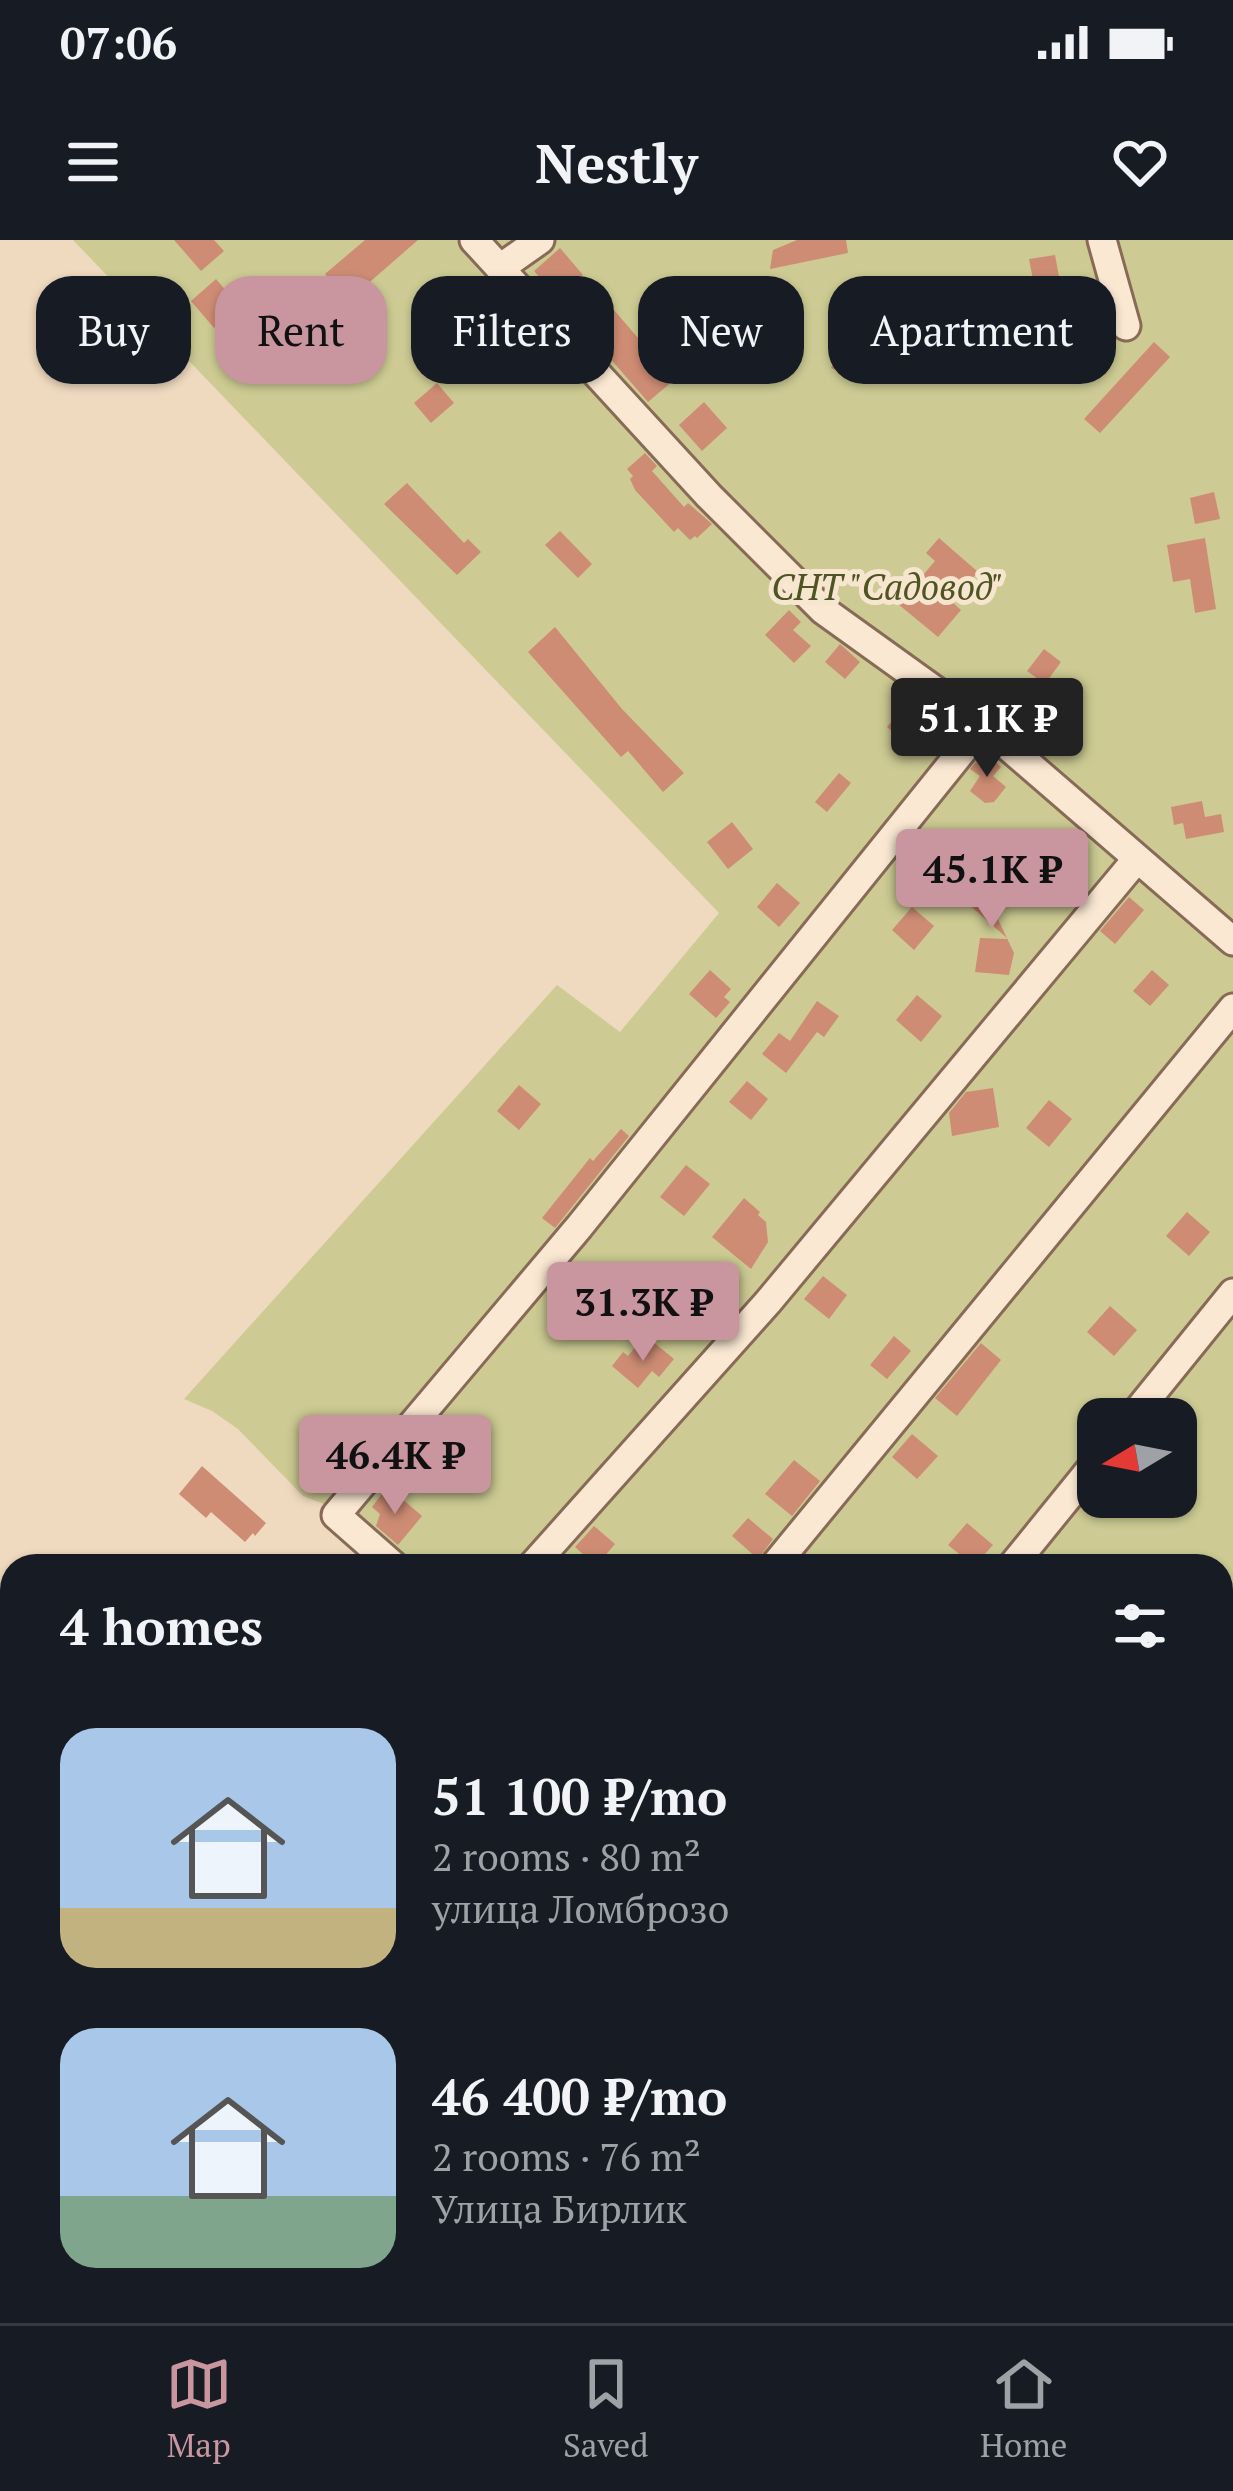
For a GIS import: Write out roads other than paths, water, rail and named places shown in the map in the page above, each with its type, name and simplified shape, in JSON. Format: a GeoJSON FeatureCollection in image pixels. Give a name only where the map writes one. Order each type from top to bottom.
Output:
{"type":"FeatureCollection","features":[{"type":"Feature","properties":{"kind":"street"},"geometry":{"type":"LineString","coordinates":[[474,240],[709,496],[823,610],[983,725],[1233,941]]}},
{"type":"Feature","properties":{"kind":"street"},"geometry":{"type":"LineString","coordinates":[[500,268],[540,240]]}},
{"type":"Feature","properties":{"kind":"street"},"geometry":{"type":"LineString","coordinates":[[1102,240],[1126,326]]}},
{"type":"Feature","properties":{"kind":"street"},"geometry":{"type":"LineString","coordinates":[[380,1554],[336,1515],[579,1227],[983,725]]}},
{"type":"Feature","properties":{"kind":"street"},"geometry":{"type":"LineString","coordinates":[[543,1554],[768,1302],[1136,860]]}},
{"type":"Feature","properties":{"kind":"street"},"geometry":{"type":"LineString","coordinates":[[784,1554],[1233,1008]]}},
{"type":"Feature","properties":{"kind":"street"},"geometry":{"type":"LineString","coordinates":[[1148,1398],[1233,1293]]}},
{"type":"Feature","properties":{"kind":"street"},"geometry":{"type":"LineString","coordinates":[[1022,1554],[1077,1486]]}},
{"type":"Feature","properties":{"kind":"park label","name":"СНТ \"Садовод\""},"geometry":{"type":"Point","coordinates":[887,586]}}]}
